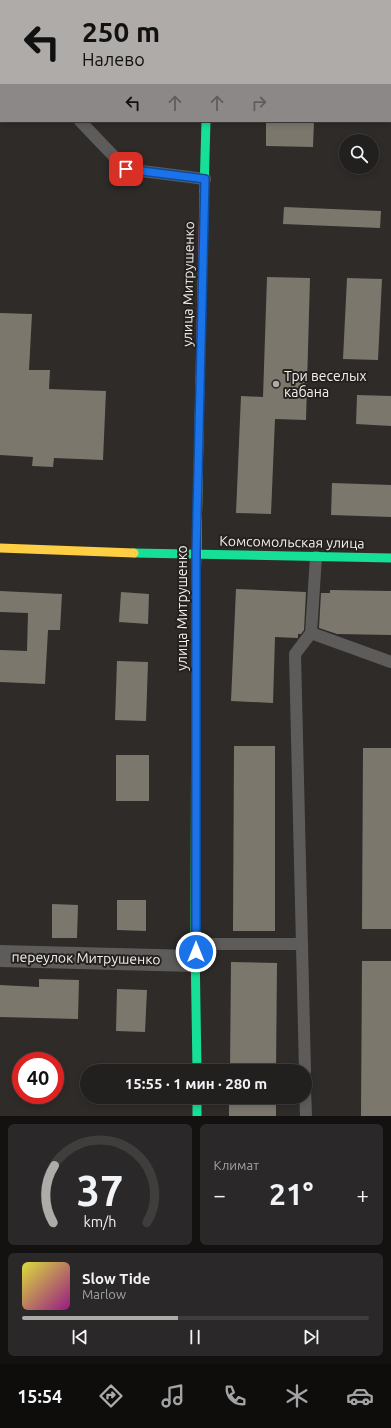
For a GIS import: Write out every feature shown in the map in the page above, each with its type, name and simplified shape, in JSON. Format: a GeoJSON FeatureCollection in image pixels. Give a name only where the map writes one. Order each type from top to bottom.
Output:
{"type":"FeatureCollection","features":[{"type":"Feature","properties":{"kind":"street","name":"улица Митрушенко"},"geometry":{"type":"LineString","coordinates":[[197,1064],[195,952],[196,555],[206,122]]}},
{"type":"Feature","properties":{"kind":"street","name":"Комсомольская улица"},"geometry":{"type":"LineString","coordinates":[[0,548],[196,555],[391,558]]}},
{"type":"Feature","properties":{"kind":"street","name":"переулок Митрушенко"},"geometry":{"type":"LineString","coordinates":[[0,956],[195,952]]}},
{"type":"Feature","properties":{"kind":"street"},"geometry":{"type":"LineString","coordinates":[[197,1104],[197,1116]]}},
{"type":"Feature","properties":{"kind":"lane"},"geometry":{"type":"LineString","coordinates":[[81,122],[126,169],[205,179]]}},
{"type":"Feature","properties":{"kind":"lane"},"geometry":{"type":"LineString","coordinates":[[305,1064],[295,654],[311,633],[316,557]]}},
{"type":"Feature","properties":{"kind":"lane"},"geometry":{"type":"LineString","coordinates":[[311,633],[391,662]]}},
{"type":"Feature","properties":{"kind":"lane"},"geometry":{"type":"LineString","coordinates":[[195,952],[302,944]]}},
{"type":"Feature","properties":{"kind":"lane"},"geometry":{"type":"LineString","coordinates":[[306,1104],[306,1116]]}},
{"type":"Feature","properties":{"kind":"building"},"geometry":{"type":"Polygon","coordinates":[[[266,122],[314,122],[313,147],[266,146],[266,122]]]}},
{"type":"Feature","properties":{"kind":"building"},"geometry":{"type":"Polygon","coordinates":[[[284,207],[381,211],[380,228],[283,224],[284,207]]]}},
{"type":"Feature","properties":{"kind":"building"},"geometry":{"type":"Polygon","coordinates":[[[267,277],[310,278],[306,420],[275,419],[271,514],[236,513],[241,396],[263,397],[267,277]]]}},
{"type":"Feature","properties":{"kind":"building"},"geometry":{"type":"Polygon","coordinates":[[[347,278],[382,279],[378,360],[343,359],[347,278]]]}},
{"type":"Feature","properties":{"kind":"building"},"geometry":{"type":"Polygon","coordinates":[[[0,313],[32,314],[29,370],[50,370],[49,389],[106,391],[103,460],[54,458],[53,467],[32,466],[33,457],[0,455],[0,313]]]}},
{"type":"Feature","properties":{"kind":"building"},"geometry":{"type":"Polygon","coordinates":[[[357,395],[391,396],[391,426],[356,424],[357,395]]]}},
{"type":"Feature","properties":{"kind":"building"},"geometry":{"type":"Polygon","coordinates":[[[332,483],[391,485],[391,517],[331,515],[332,483]]]}},
{"type":"Feature","properties":{"kind":"building"},"geometry":{"type":"Polygon","coordinates":[[[236,589],[306,592],[304,630],[301,634],[298,634],[298,638],[275,637],[273,703],[231,701],[236,589]]]}},
{"type":"Feature","properties":{"kind":"building"},"geometry":{"type":"Polygon","coordinates":[[[330,590],[391,591],[391,635],[337,634],[319,628],[321,593],[330,593],[330,590]]]}},
{"type":"Feature","properties":{"kind":"building"},"geometry":{"type":"Polygon","coordinates":[[[0,591],[62,594],[60,630],[48,630],[45,684],[0,682],[0,650],[27,651],[28,613],[0,612],[0,591]]]}},
{"type":"Feature","properties":{"kind":"building"},"geometry":{"type":"Polygon","coordinates":[[[121,592],[149,594],[148,624],[119,622],[121,592]]]}},
{"type":"Feature","properties":{"kind":"building"},"geometry":{"type":"Polygon","coordinates":[[[117,661],[148,662],[146,721],[115,720],[117,661]]]}},
{"type":"Feature","properties":{"kind":"building"},"geometry":{"type":"Polygon","coordinates":[[[234,746],[275,746],[275,931],[233,931],[234,746]]]}},
{"type":"Feature","properties":{"kind":"building"},"geometry":{"type":"Polygon","coordinates":[[[363,748],[391,748],[391,929],[362,929],[363,748]]]}},
{"type":"Feature","properties":{"kind":"building"},"geometry":{"type":"Polygon","coordinates":[[[116,755],[149,755],[149,801],[116,801],[116,755]]]}},
{"type":"Feature","properties":{"kind":"building"},"geometry":{"type":"Polygon","coordinates":[[[117,900],[146,900],[146,931],[117,930],[117,900]]]}},
{"type":"Feature","properties":{"kind":"building"},"geometry":{"type":"Polygon","coordinates":[[[52,904],[78,905],[77,938],[52,938],[52,904]]]}},
{"type":"Feature","properties":{"kind":"building"},"geometry":{"type":"Polygon","coordinates":[[[362,961],[391,961],[391,1116],[361,1116],[362,961]]]}},
{"type":"Feature","properties":{"kind":"building"},"geometry":{"type":"Polygon","coordinates":[[[231,962],[277,963],[276,1064],[230,1064],[231,962]]]}},
{"type":"Feature","properties":{"kind":"building"},"geometry":{"type":"Polygon","coordinates":[[[39,979],[79,980],[78,1019],[0,1017],[0,985],[39,987],[39,979]]]}},
{"type":"Feature","properties":{"kind":"building"},"geometry":{"type":"Polygon","coordinates":[[[117,989],[147,990],[145,1032],[116,1031],[117,989]]]}},
{"type":"Feature","properties":{"kind":"building"},"geometry":{"type":"Polygon","coordinates":[[[229,1104],[276,1104],[276,1116],[229,1116],[229,1104]]]}},
{"type":"Feature","properties":{"kind":"traffic: fast"},"geometry":{"type":"LineString","coordinates":[[204,192],[206,122]]}},
{"type":"Feature","properties":{"kind":"traffic: fast"},"geometry":{"type":"LineString","coordinates":[[134,553],[391,558]]}},
{"type":"Feature","properties":{"kind":"traffic: fast"},"geometry":{"type":"LineString","coordinates":[[196,596],[195,944],[197,1064]]}},
{"type":"Feature","properties":{"kind":"traffic: fast"},"geometry":{"type":"LineString","coordinates":[[197,1104],[197,1116]]}},
{"type":"Feature","properties":{"kind":"traffic: slow"},"geometry":{"type":"LineString","coordinates":[[196,596],[200,378]]}},
{"type":"Feature","properties":{"kind":"traffic: slow"},"geometry":{"type":"LineString","coordinates":[[0,548],[134,553]]}},
{"type":"Feature","properties":{"kind":"traffic: jam"},"geometry":{"type":"LineString","coordinates":[[200,378],[204,192]]}},
{"type":"Feature","properties":{"kind":"place","name":"Три веселых кабана"},"geometry":{"type":"Point","coordinates":[276,384]}},
{"type":"Feature","properties":{"kind":"route"},"geometry":{"type":"LineString","coordinates":[[126,169],[205,179],[196,555],[196,952]]}}]}
